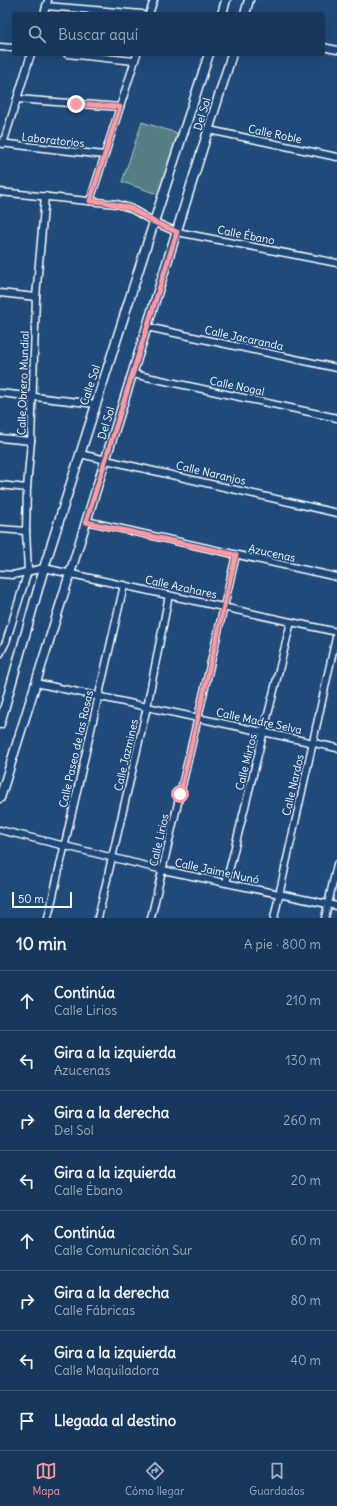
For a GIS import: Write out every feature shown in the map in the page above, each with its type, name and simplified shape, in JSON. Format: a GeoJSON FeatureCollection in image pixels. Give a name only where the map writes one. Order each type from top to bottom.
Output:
{"type":"FeatureCollection","features":[{"type":"Feature","properties":{"kind":"street"},"geometry":{"type":"LineString","coordinates":[[150,12],[154,0]]}},
{"type":"Feature","properties":{"kind":"street"},"geometry":{"type":"LineString","coordinates":[[223,12],[226,0]]}},
{"type":"Feature","properties":{"kind":"street"},"geometry":{"type":"LineString","coordinates":[[246,12],[249,0]]}},
{"type":"Feature","properties":{"kind":"street"},"geometry":{"type":"LineString","coordinates":[[47,3],[125,12]]}},
{"type":"Feature","properties":{"kind":"street"},"geometry":{"type":"LineString","coordinates":[[0,46],[12,48]]}},
{"type":"Feature","properties":{"kind":"street"},"geometry":{"type":"LineString","coordinates":[[325,47],[337,50]]}},
{"type":"Feature","properties":{"kind":"street"},"geometry":{"type":"LineString","coordinates":[[1,144],[30,56]]}},
{"type":"Feature","properties":{"kind":"street"},"geometry":{"type":"LineString","coordinates":[[86,56],[134,61]]}},
{"type":"Feature","properties":{"kind":"street"},"geometry":{"type":"LineString","coordinates":[[90,201],[136,56]]}},
{"type":"Feature","properties":{"kind":"street","name":"Calle Sol"},"geometry":{"type":"LineString","coordinates":[[0,724],[44,568],[208,56]]}},
{"type":"Feature","properties":{"kind":"street","name":"Del Sol"},"geometry":{"type":"LineString","coordinates":[[0,798],[231,56]]}},
{"type":"Feature","properties":{"kind":"street"},"geometry":{"type":"LineString","coordinates":[[17,99],[120,107]]}},
{"type":"Feature","properties":{"kind":"street","name":"Calle Roble"},"geometry":{"type":"LineString","coordinates":[[209,130],[337,157]]}},
{"type":"Feature","properties":{"kind":"street","name":"Laboratorios"},"geometry":{"type":"LineString","coordinates":[[1,144],[104,155]]}},
{"type":"Feature","properties":{"kind":"street","name":"Calle Ébano"},"geometry":{"type":"LineString","coordinates":[[0,192],[104,202],[130,208],[154,222],[177,232],[337,263]]}},
{"type":"Feature","properties":{"kind":"street","name":"Calle Obrero Mundial"},"geometry":{"type":"LineString","coordinates":[[0,654],[6,642],[28,570],[26,531],[27,488],[31,441],[36,297],[45,196]]}},
{"type":"Feature","properties":{"kind":"street"},"geometry":{"type":"LineString","coordinates":[[0,293],[36,297]]}},
{"type":"Feature","properties":{"kind":"street","name":"Calle Jacaranda"},"geometry":{"type":"LineString","coordinates":[[147,327],[337,368]]}},
{"type":"Feature","properties":{"kind":"street","name":"Calle Nogal"},"geometry":{"type":"LineString","coordinates":[[132,374],[337,418]]}},
{"type":"Feature","properties":{"kind":"street"},"geometry":{"type":"LineString","coordinates":[[0,393],[96,404]]}},
{"type":"Feature","properties":{"kind":"street"},"geometry":{"type":"LineString","coordinates":[[0,438],[31,441]]}},
{"type":"Feature","properties":{"kind":"street","name":"Calle Naranjos"},"geometry":{"type":"LineString","coordinates":[[80,454],[337,512]]}},
{"type":"Feature","properties":{"kind":"street"},"geometry":{"type":"LineString","coordinates":[[0,485],[27,488]]}},
{"type":"Feature","properties":{"kind":"street","name":"Azucenas"},"geometry":{"type":"LineString","coordinates":[[86,522],[337,577]]}},
{"type":"Feature","properties":{"kind":"street"},"geometry":{"type":"LineString","coordinates":[[0,529],[26,531]]}},
{"type":"Feature","properties":{"kind":"street","name":"Calle Lirios"},"geometry":{"type":"LineString","coordinates":[[151,918],[236,555]]}},
{"type":"Feature","properties":{"kind":"street","name":"Calle Azahares"},"geometry":{"type":"LineString","coordinates":[[0,574],[13,575],[28,570],[44,568],[337,632]]}},
{"type":"Feature","properties":{"kind":"street","name":"Calle Paseo de las Rosas"},"geometry":{"type":"LineString","coordinates":[[48,918],[124,585]]}},
{"type":"Feature","properties":{"kind":"street","name":"Calle Jazmines"},"geometry":{"type":"LineString","coordinates":[[98,918],[147,707],[169,595]]}},
{"type":"Feature","properties":{"kind":"street","name":"Calle Mirtos"},"geometry":{"type":"LineString","coordinates":[[226,883],[291,622]]}},
{"type":"Feature","properties":{"kind":"street","name":"Calle Nardos"},"geometry":{"type":"LineString","coordinates":[[274,918],[337,632]]}},
{"type":"Feature","properties":{"kind":"street","name":"Calle Madre Selva"},"geometry":{"type":"LineString","coordinates":[[36,683],[337,748]]}},
{"type":"Feature","properties":{"kind":"street","name":"Calle Jaime Nunó"},"geometry":{"type":"LineString","coordinates":[[0,830],[163,870],[337,906]]}},
{"type":"Feature","properties":{"kind":"street"},"geometry":{"type":"LineString","coordinates":[[325,918],[337,864]]}},
{"type":"Feature","properties":{"kind":"green space"},"geometry":{"type":"Polygon","coordinates":[[[142,122],[180,134],[160,195],[122,182],[142,122]]]}},
{"type":"Feature","properties":{"kind":"route"},"geometry":{"type":"LineString","coordinates":[[76,104],[120,107],[90,201],[117,204],[130,208],[154,222],[177,232],[86,522],[236,555],[180,794]]}}]}
